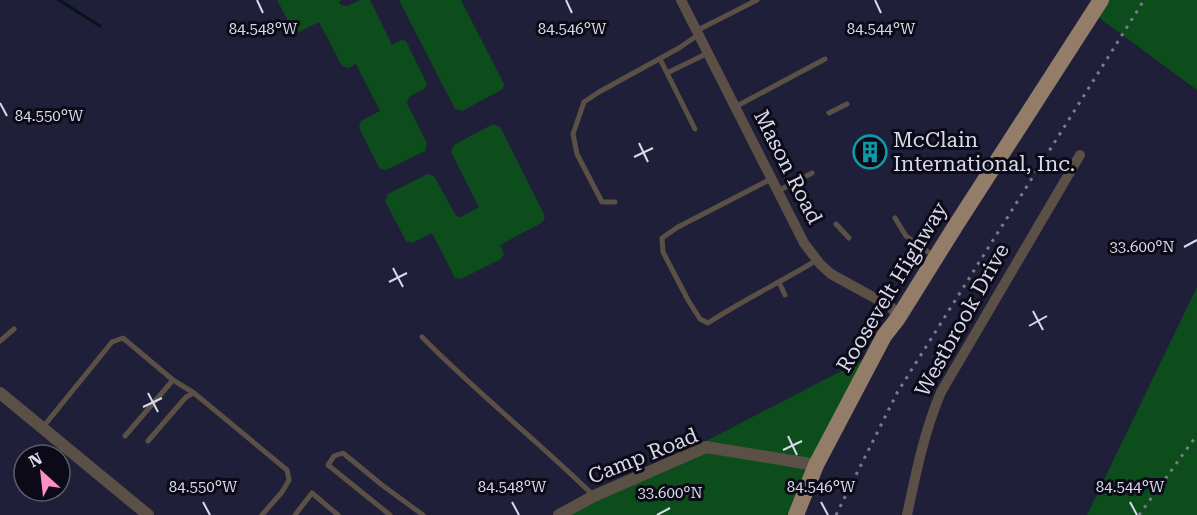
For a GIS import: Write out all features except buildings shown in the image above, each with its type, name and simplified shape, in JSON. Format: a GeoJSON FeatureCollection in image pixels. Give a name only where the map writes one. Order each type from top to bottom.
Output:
{"type":"FeatureCollection","features":[{"type":"Feature","properties":{"kind":"main road","name":"Roosevelt Highway"},"geometry":{"type":"LineString","coordinates":[[796,515],[816,465],[876,350],[1101,0]]}},
{"type":"Feature","properties":{"kind":"street","name":"Mason Road"},"geometry":{"type":"LineString","coordinates":[[681,0],[804,243],[831,274],[891,307],[898,318]]}},
{"type":"Feature","properties":{"kind":"street","name":"Westbrook Drive"},"geometry":{"type":"LineString","coordinates":[[907,515],[919,459],[932,413],[941,392],[1080,155]]}},
{"type":"Feature","properties":{"kind":"street"},"geometry":{"type":"LineString","coordinates":[[0,393],[148,515]]}},
{"type":"Feature","properties":{"kind":"street","name":"Camp Road"},"geometry":{"type":"LineString","coordinates":[[560,515],[594,496],[706,447],[816,465]]}},
{"type":"Feature","properties":{"kind":"lane"},"geometry":{"type":"LineString","coordinates":[[615,202],[602,202],[577,154],[573,134],[584,102],[660,59],[697,33],[757,0]]}},
{"type":"Feature","properties":{"kind":"lane"},"geometry":{"type":"LineString","coordinates":[[667,73],[708,53]]}},
{"type":"Feature","properties":{"kind":"lane"},"geometry":{"type":"LineString","coordinates":[[660,59],[695,129]]}},
{"type":"Feature","properties":{"kind":"lane"},"geometry":{"type":"LineString","coordinates":[[735,107],[825,59]]}},
{"type":"Feature","properties":{"kind":"lane"},"geometry":{"type":"LineString","coordinates":[[829,113],[847,104]]}},
{"type":"Feature","properties":{"kind":"lane"},"geometry":{"type":"LineString","coordinates":[[777,191],[812,173]]}},
{"type":"Feature","properties":{"kind":"lane"},"geometry":{"type":"LineString","coordinates":[[772,179],[678,227],[662,238],[663,252],[688,300],[700,319],[708,323],[817,260]]}},
{"type":"Feature","properties":{"kind":"lane"},"geometry":{"type":"LineString","coordinates":[[895,218],[906,236],[936,258]]}},
{"type":"Feature","properties":{"kind":"lane"},"geometry":{"type":"LineString","coordinates":[[836,225],[849,238]]}},
{"type":"Feature","properties":{"kind":"lane"},"geometry":{"type":"LineString","coordinates":[[779,282],[786,295]]}},
{"type":"Feature","properties":{"kind":"lane"},"geometry":{"type":"LineString","coordinates":[[0,341],[14,329]]}},
{"type":"Feature","properties":{"kind":"lane"},"geometry":{"type":"LineString","coordinates":[[43,428],[112,342],[123,338],[173,380],[194,393],[286,470],[289,480],[262,515]]}},
{"type":"Feature","properties":{"kind":"lane"},"geometry":{"type":"LineString","coordinates":[[422,338],[594,496]]}},
{"type":"Feature","properties":{"kind":"lane"},"geometry":{"type":"LineString","coordinates":[[124,436],[173,380]]}},
{"type":"Feature","properties":{"kind":"lane"},"geometry":{"type":"LineString","coordinates":[[148,441],[186,398],[194,393]]}},
{"type":"Feature","properties":{"kind":"lane"},"geometry":{"type":"LineString","coordinates":[[390,515],[328,465],[334,456],[344,453],[423,515]]}},
{"type":"Feature","properties":{"kind":"lane"},"geometry":{"type":"LineString","coordinates":[[295,515],[312,493],[338,515]]}},
{"type":"Feature","properties":{"kind":"green space"},"geometry":{"type":"Polygon","coordinates":[[[277,0],[342,0],[339,2],[341,5],[348,6],[360,0],[370,0],[392,45],[401,40],[406,41],[427,84],[424,89],[409,97],[407,103],[427,144],[425,151],[386,170],[380,169],[359,128],[361,121],[380,111],[356,64],[349,68],[342,66],[319,22],[299,32],[293,30],[277,0]]]}},
{"type":"Feature","properties":{"kind":"green space"},"geometry":{"type":"Polygon","coordinates":[[[399,0],[461,0],[504,84],[503,89],[462,111],[455,109],[399,0]]]}},
{"type":"Feature","properties":{"kind":"green space"},"geometry":{"type":"Polygon","coordinates":[[[1103,0],[1197,0],[1197,90],[1094,14],[1103,0]]]}},
{"type":"Feature","properties":{"kind":"green space"},"geometry":{"type":"Polygon","coordinates":[[[493,124],[500,127],[545,216],[543,222],[500,245],[504,254],[501,259],[461,279],[455,278],[432,233],[412,243],[406,241],[385,201],[388,194],[428,174],[434,176],[456,216],[461,217],[479,207],[451,152],[454,145],[493,124]]]}},
{"type":"Feature","properties":{"kind":"green space"},"geometry":{"type":"Polygon","coordinates":[[[1197,287],[1197,515],[1087,515],[1197,287]]]}},
{"type":"Feature","properties":{"kind":"green space"},"geometry":{"type":"Polygon","coordinates":[[[882,350],[813,477],[800,515],[563,515],[882,350]]]}},
{"type":"Feature","properties":{"kind":"waterway"},"geometry":{"type":"LineString","coordinates":[[59,0],[100,26]]}},
{"type":"Feature","properties":{"kind":"railway"},"geometry":{"type":"LineString","coordinates":[[836,515],[897,393],[1144,0]]}},
{"type":"Feature","properties":{"kind":"railway"},"geometry":{"type":"LineString","coordinates":[[1139,515],[1197,435]]}},
{"type":"Feature","properties":{"kind":"place","name":"McClain International, Inc."},"geometry":{"type":"Point","coordinates":[870,152]}}]}
